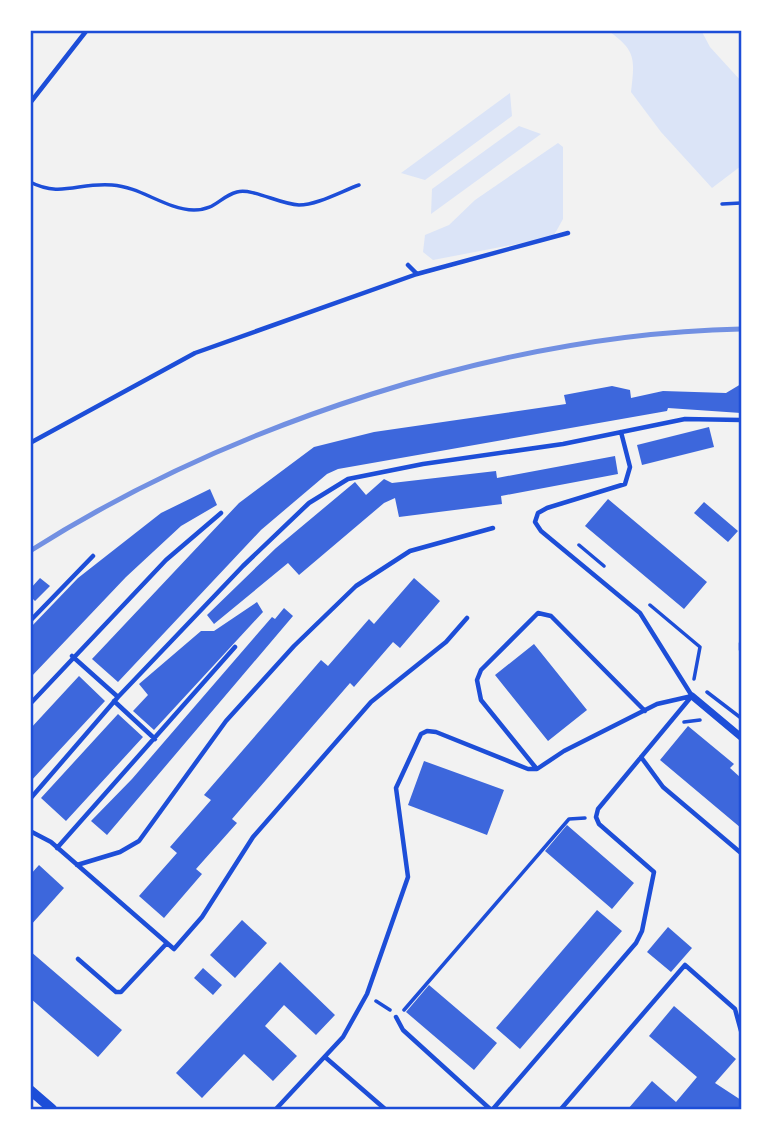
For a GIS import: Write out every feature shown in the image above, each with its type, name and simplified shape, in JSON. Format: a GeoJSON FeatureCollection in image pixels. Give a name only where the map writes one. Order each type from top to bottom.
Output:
{"type":"FeatureCollection","features":[{"type":"Feature","properties":{"kind":"street"},"geometry":{"type":"LineString","coordinates":[[692,696],[741,737]]}},
{"type":"Feature","properties":{"kind":"street"},"geometry":{"type":"LineString","coordinates":[[30,1090],[52,1109]]}},
{"type":"Feature","properties":{"kind":"lane"},"geometry":{"type":"LineString","coordinates":[[30,103],[87,30]]}},
{"type":"Feature","properties":{"kind":"lane"},"geometry":{"type":"LineString","coordinates":[[30,443],[195,354],[418,274],[568,233]]}},
{"type":"Feature","properties":{"kind":"lane"},"geometry":{"type":"LineString","coordinates":[[408,265],[418,274]]}},
{"type":"Feature","properties":{"kind":"lane"},"geometry":{"type":"LineString","coordinates":[[30,799],[116,699],[309,503],[348,480],[423,464],[563,444],[685,419],[741,420]]}},
{"type":"Feature","properties":{"kind":"lane"},"geometry":{"type":"LineString","coordinates":[[621,432],[630,467],[625,484],[547,508],[538,513],[535,522],[541,531],[640,612],[692,696]]}},
{"type":"Feature","properties":{"kind":"lane"},"geometry":{"type":"LineString","coordinates":[[30,704],[72,656],[166,560],[221,513]]}},
{"type":"Feature","properties":{"kind":"lane"},"geometry":{"type":"LineString","coordinates":[[77,865],[120,852],[139,841],[226,721],[294,646],[356,586],[410,551],[493,528]]}},
{"type":"Feature","properties":{"kind":"lane"},"geometry":{"type":"LineString","coordinates":[[30,621],[93,556]]}},
{"type":"Feature","properties":{"kind":"lane"},"geometry":{"type":"LineString","coordinates":[[537,769],[481,700],[477,680],[481,670],[538,612],[551,617],[645,711]]}},
{"type":"Feature","properties":{"kind":"lane"},"geometry":{"type":"LineString","coordinates":[[30,831],[57,848],[174,949],[202,917],[253,837],[371,702],[446,642],[467,618]]}},
{"type":"Feature","properties":{"kind":"lane"},"geometry":{"type":"LineString","coordinates":[[741,643],[741,650]]}},
{"type":"Feature","properties":{"kind":"lane"},"geometry":{"type":"LineString","coordinates":[[57,848],[236,647]]}},
{"type":"Feature","properties":{"kind":"lane"},"geometry":{"type":"LineString","coordinates":[[72,656],[155,739]]}},
{"type":"Feature","properties":{"kind":"lane"},"geometry":{"type":"LineString","coordinates":[[276,1109],[343,1037],[367,994],[408,877],[396,788],[421,734],[427,731],[436,732],[528,769],[537,769],[564,751],[657,704],[692,696]]}},
{"type":"Feature","properties":{"kind":"lane"},"geometry":{"type":"LineString","coordinates":[[396,1017],[403,1030],[491,1109],[640,937],[654,872],[599,824],[596,817],[598,808],[692,696]]}},
{"type":"Feature","properties":{"kind":"lane"},"geometry":{"type":"LineString","coordinates":[[641,757],[663,788],[741,853]]}},
{"type":"Feature","properties":{"kind":"lane"},"geometry":{"type":"LineString","coordinates":[[78,959],[116,992],[121,992],[167,943]]}},
{"type":"Feature","properties":{"kind":"lane"},"geometry":{"type":"LineString","coordinates":[[561,1109],[685,965],[735,1009],[741,1031]]}},
{"type":"Feature","properties":{"kind":"lane"},"geometry":{"type":"LineString","coordinates":[[324,1057],[385,1109]]}},
{"type":"Feature","properties":{"kind":"path"},"geometry":{"type":"LineString","coordinates":[[30,182],[50,191],[86,185],[114,185],[192,210],[214,208],[239,192],[256,193],[277,203],[302,205],[359,185]]}},
{"type":"Feature","properties":{"kind":"path"},"geometry":{"type":"LineString","coordinates":[[722,204],[741,202]]}},
{"type":"Feature","properties":{"kind":"path"},"geometry":{"type":"LineString","coordinates":[[676,732],[688,720],[707,722]]}},
{"type":"Feature","properties":{"kind":"path"},"geometry":{"type":"LineString","coordinates":[[367,994],[398,1017],[569,819],[596,817]]}},
{"type":"Feature","properties":{"kind":"shaded area"},"geometry":{"type":"Polygon","coordinates":[[[607,30],[701,30],[710,47],[741,81],[741,166],[712,188],[661,132],[631,92],[631,56],[624,43],[607,30]]]}},
{"type":"Feature","properties":{"kind":"shaded area"},"geometry":{"type":"Polygon","coordinates":[[[510,93],[512,116],[425,180],[401,173],[510,93]]]}},
{"type":"Feature","properties":{"kind":"shaded area"},"geometry":{"type":"Polygon","coordinates":[[[519,126],[541,134],[431,214],[432,189],[519,126]]]}},
{"type":"Feature","properties":{"kind":"shaded area"},"geometry":{"type":"Polygon","coordinates":[[[558,143],[563,147],[563,219],[553,237],[433,260],[423,252],[425,235],[449,225],[475,200],[558,143]]]}},
{"type":"Feature","properties":{"kind":"building"},"geometry":{"type":"Polygon","coordinates":[[[741,384],[741,413],[668,408],[667,411],[338,469],[327,474],[261,530],[118,682],[92,659],[239,503],[314,447],[374,432],[566,404],[564,395],[612,386],[630,390],[631,398],[663,391],[726,393],[741,384]]]}},
{"type":"Feature","properties":{"kind":"building"},"geometry":{"type":"Polygon","coordinates":[[[709,427],[714,447],[642,465],[637,445],[709,427]]]}},
{"type":"Feature","properties":{"kind":"building"},"geometry":{"type":"Polygon","coordinates":[[[615,456],[618,474],[501,496],[502,504],[399,517],[395,498],[384,503],[299,575],[288,563],[214,624],[207,615],[276,548],[355,482],[366,495],[384,479],[392,483],[496,471],[497,478],[615,456]]]}},
{"type":"Feature","properties":{"kind":"building"},"geometry":{"type":"Polygon","coordinates":[[[210,489],[217,505],[181,526],[126,577],[30,678],[30,628],[78,578],[161,513],[210,489]]]}},
{"type":"Feature","properties":{"kind":"building"},"geometry":{"type":"Polygon","coordinates":[[[608,499],[707,582],[684,609],[585,526],[608,499]]]}},
{"type":"Feature","properties":{"kind":"building"},"geometry":{"type":"Polygon","coordinates":[[[704,502],[738,531],[728,542],[694,513],[704,502]]]}},
{"type":"Feature","properties":{"kind":"building"},"geometry":{"type":"Polygon","coordinates":[[[40,578],[50,586],[35,601],[30,596],[30,589],[40,578]]]}},
{"type":"Feature","properties":{"kind":"building"},"geometry":{"type":"Polygon","coordinates":[[[414,578],[440,601],[400,648],[393,642],[354,687],[350,683],[232,819],[237,823],[196,869],[202,874],[164,918],[139,896],[177,853],[170,847],[211,800],[204,795],[321,660],[328,666],[369,619],[374,624],[414,578]]]}},
{"type":"Feature","properties":{"kind":"building"},"geometry":{"type":"Polygon","coordinates":[[[257,602],[263,612],[154,730],[133,711],[148,695],[139,684],[201,631],[214,631],[257,602]]]}},
{"type":"Feature","properties":{"kind":"building"},"geometry":{"type":"Polygon","coordinates":[[[284,608],[293,616],[107,835],[91,821],[132,779],[272,617],[275,619],[284,608]]]}},
{"type":"Feature","properties":{"kind":"building"},"geometry":{"type":"Polygon","coordinates":[[[534,644],[587,710],[548,741],[495,675],[534,644]]]}},
{"type":"Feature","properties":{"kind":"building"},"geometry":{"type":"Polygon","coordinates":[[[79,676],[105,701],[30,782],[30,729],[79,676]]]}},
{"type":"Feature","properties":{"kind":"building"},"geometry":{"type":"Polygon","coordinates":[[[118,714],[143,737],[66,821],[41,798],[118,714]]]}},
{"type":"Feature","properties":{"kind":"building"},"geometry":{"type":"Polygon","coordinates":[[[688,726],[734,764],[730,768],[741,778],[741,828],[660,760],[688,726]]]}},
{"type":"Feature","properties":{"kind":"building"},"geometry":{"type":"Polygon","coordinates":[[[424,761],[504,790],[487,835],[408,805],[424,761]]]}},
{"type":"Feature","properties":{"kind":"building"},"geometry":{"type":"Polygon","coordinates":[[[567,825],[634,883],[612,909],[545,851],[567,825]]]}},
{"type":"Feature","properties":{"kind":"building"},"geometry":{"type":"Polygon","coordinates":[[[39,865],[64,888],[30,926],[30,875],[39,865]]]}},
{"type":"Feature","properties":{"kind":"building"},"geometry":{"type":"Polygon","coordinates":[[[597,910],[622,931],[520,1049],[496,1028],[597,910]]]}},
{"type":"Feature","properties":{"kind":"building"},"geometry":{"type":"Polygon","coordinates":[[[242,920],[267,943],[235,978],[210,955],[242,920]]]}},
{"type":"Feature","properties":{"kind":"building"},"geometry":{"type":"Polygon","coordinates":[[[668,927],[692,948],[671,972],[647,952],[668,927]]]}},
{"type":"Feature","properties":{"kind":"building"},"geometry":{"type":"Polygon","coordinates":[[[30,951],[122,1030],[98,1057],[30,998],[30,951]]]}},
{"type":"Feature","properties":{"kind":"building"},"geometry":{"type":"Polygon","coordinates":[[[280,962],[335,1015],[316,1035],[284,1005],[265,1026],[297,1056],[273,1081],[244,1054],[202,1098],[176,1073],[280,962]]]}},
{"type":"Feature","properties":{"kind":"building"},"geometry":{"type":"Polygon","coordinates":[[[203,968],[222,985],[213,995],[194,978],[203,968]]]}},
{"type":"Feature","properties":{"kind":"building"},"geometry":{"type":"Polygon","coordinates":[[[429,985],[497,1043],[474,1070],[406,1012],[429,985]]]}},
{"type":"Feature","properties":{"kind":"building"},"geometry":{"type":"Polygon","coordinates":[[[674,1006],[736,1059],[715,1083],[741,1100],[741,1109],[628,1109],[652,1081],[676,1102],[697,1077],[649,1036],[674,1006]]]}},
{"type":"Feature","properties":{"kind":"railway"},"geometry":{"type":"LineString","coordinates":[[30,551],[108,505],[192,463],[280,426],[371,394],[464,368],[558,348],[650,335],[741,329]]}}]}
